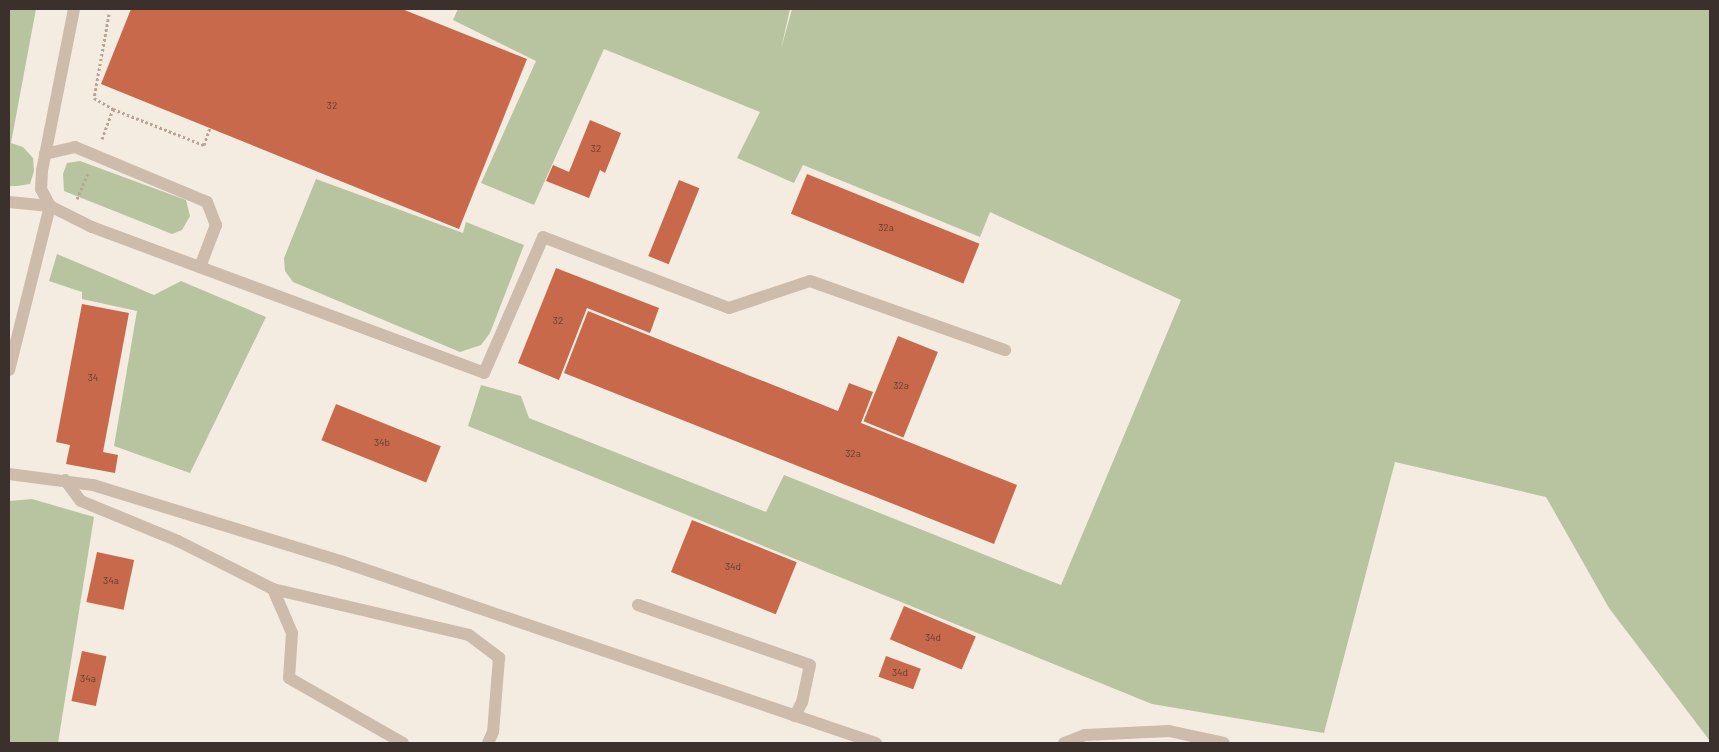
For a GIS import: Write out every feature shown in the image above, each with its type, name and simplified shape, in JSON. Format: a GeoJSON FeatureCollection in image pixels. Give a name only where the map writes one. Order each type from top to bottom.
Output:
{"type":"FeatureCollection","features":[{"type":"Feature","properties":{"kind":"lane"},"geometry":{"type":"LineString","coordinates":[[9,370],[50,206],[41,188],[45,154],[74,9]]}},
{"type":"Feature","properties":{"kind":"lane"},"geometry":{"type":"LineString","coordinates":[[45,154],[75,147],[207,202],[216,225],[200,267]]}},
{"type":"Feature","properties":{"kind":"lane"},"geometry":{"type":"LineString","coordinates":[[9,202],[50,206],[70,216],[200,267],[484,373],[543,237],[729,308],[810,281],[1005,350]]}},
{"type":"Feature","properties":{"kind":"lane"},"geometry":{"type":"LineString","coordinates":[[9,474],[93,485],[342,562],[876,743]]}},
{"type":"Feature","properties":{"kind":"lane"},"geometry":{"type":"LineString","coordinates":[[65,480],[81,501],[178,542],[273,589],[469,635],[499,658],[493,732],[488,743]]}},
{"type":"Feature","properties":{"kind":"lane"},"geometry":{"type":"LineString","coordinates":[[273,589],[292,633],[289,678],[403,743]]}},
{"type":"Feature","properties":{"kind":"lane"},"geometry":{"type":"LineString","coordinates":[[638,605],[810,665],[795,716]]}},
{"type":"Feature","properties":{"kind":"lane"},"geometry":{"type":"LineString","coordinates":[[1064,743],[1086,735],[1169,731],[1224,743]]}},
{"type":"Feature","properties":{"kind":"path"},"geometry":{"type":"LineString","coordinates":[[109,14],[94,98],[113,108],[204,145],[210,128]]}},
{"type":"Feature","properties":{"kind":"path"},"geometry":{"type":"LineString","coordinates":[[70,216],[96,156],[113,108]]}},
{"type":"Feature","properties":{"kind":"green space"},"geometry":{"type":"Polygon","coordinates":[[[9,9],[36,9],[11,143],[23,147],[33,158],[34,171],[30,184],[17,186],[9,186],[9,9]]]}},
{"type":"Feature","properties":{"kind":"green space"},"geometry":{"type":"Polygon","coordinates":[[[458,9],[790,9],[781,49],[792,9],[1710,9],[1710,741],[1609,608],[1546,497],[1395,462],[1324,733],[1152,704],[468,426],[481,385],[521,396],[529,418],[766,512],[784,475],[1061,585],[1181,300],[990,212],[980,237],[803,165],[794,183],[737,158],[760,112],[604,49],[534,205],[481,183],[536,61],[453,20],[458,9]]]}},
{"type":"Feature","properties":{"kind":"green space"},"geometry":{"type":"Polygon","coordinates":[[[80,161],[186,200],[190,216],[182,230],[172,234],[64,191],[63,174],[67,163],[80,161]]]}},
{"type":"Feature","properties":{"kind":"green space"},"geometry":{"type":"Polygon","coordinates":[[[316,179],[463,233],[466,222],[524,245],[490,333],[481,345],[460,352],[293,282],[285,271],[284,258],[316,179]]]}},
{"type":"Feature","properties":{"kind":"green space"},"geometry":{"type":"Polygon","coordinates":[[[57,254],[154,295],[181,281],[266,317],[190,473],[114,446],[137,311],[82,299],[82,292],[49,281],[57,254]]]}},
{"type":"Feature","properties":{"kind":"green space"},"geometry":{"type":"Polygon","coordinates":[[[32,499],[94,517],[58,743],[9,743],[9,501],[32,499]]]}},
{"type":"Feature","properties":{"kind":"building"},"geometry":{"type":"Polygon","coordinates":[[[131,9],[402,9],[527,59],[459,229],[101,84],[131,9]]]}},
{"type":"Feature","properties":{"kind":"building"},"geometry":{"type":"Polygon","coordinates":[[[590,120],[621,133],[605,173],[600,170],[589,198],[546,181],[553,165],[569,172],[590,120]]]}},
{"type":"Feature","properties":{"kind":"building"},"geometry":{"type":"Polygon","coordinates":[[[807,174],[979,244],[963,284],[791,214],[807,174]]]}},
{"type":"Feature","properties":{"kind":"building"},"geometry":{"type":"Polygon","coordinates":[[[679,180],[699,188],[669,264],[648,256],[679,180]]]}},
{"type":"Feature","properties":{"kind":"building"},"geometry":{"type":"Polygon","coordinates":[[[556,268],[659,308],[650,333],[587,308],[559,380],[518,363],[556,268]]]}},
{"type":"Feature","properties":{"kind":"building"},"geometry":{"type":"Polygon","coordinates":[[[82,304],[129,313],[103,452],[118,455],[115,473],[66,464],[70,445],[56,442],[82,304]]]}},
{"type":"Feature","properties":{"kind":"building"},"geometry":{"type":"Polygon","coordinates":[[[588,311],[838,411],[849,383],[873,392],[861,423],[1017,485],[994,544],[564,373],[588,311]]]}},
{"type":"Feature","properties":{"kind":"building"},"geometry":{"type":"Polygon","coordinates":[[[898,336],[938,352],[903,437],[864,421],[898,336]]]}},
{"type":"Feature","properties":{"kind":"building"},"geometry":{"type":"Polygon","coordinates":[[[336,404],[441,446],[426,482],[321,440],[336,404]]]}},
{"type":"Feature","properties":{"kind":"building"},"geometry":{"type":"Polygon","coordinates":[[[692,520],[797,562],[776,614],[671,572],[692,520]]]}},
{"type":"Feature","properties":{"kind":"building"},"geometry":{"type":"Polygon","coordinates":[[[97,552],[134,560],[124,610],[86,602],[97,552]]]}},
{"type":"Feature","properties":{"kind":"building"},"geometry":{"type":"Polygon","coordinates":[[[904,606],[976,636],[962,670],[890,639],[904,606]]]}},
{"type":"Feature","properties":{"kind":"building"},"geometry":{"type":"Polygon","coordinates":[[[82,651],[106,656],[96,706],[71,701],[82,651]]]}},
{"type":"Feature","properties":{"kind":"building"},"geometry":{"type":"Polygon","coordinates":[[[886,656],[921,669],[913,689],[878,677],[886,656]]]}}]}
